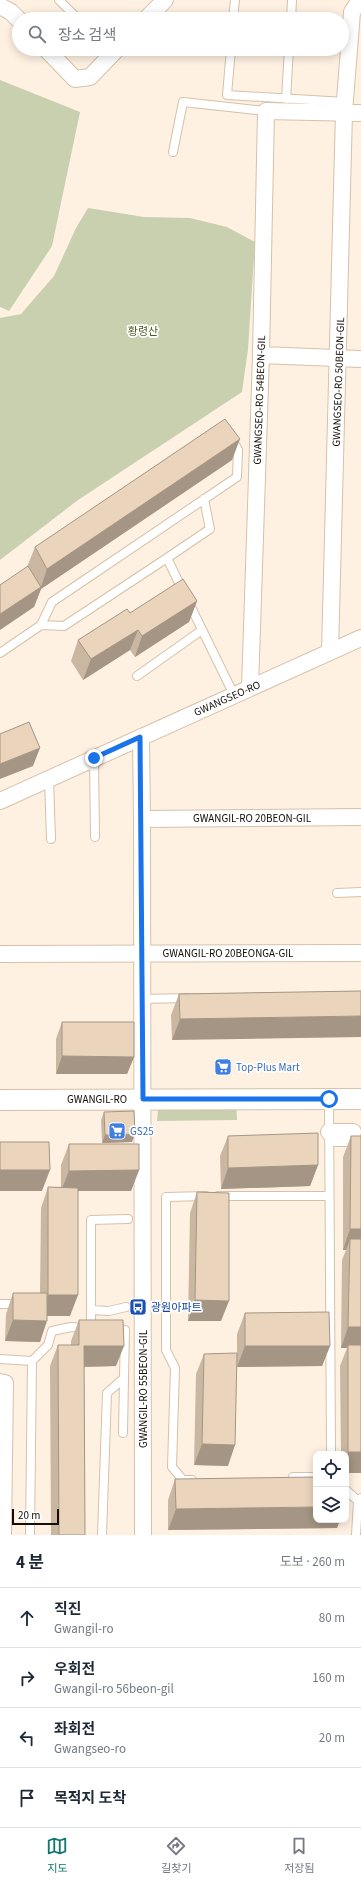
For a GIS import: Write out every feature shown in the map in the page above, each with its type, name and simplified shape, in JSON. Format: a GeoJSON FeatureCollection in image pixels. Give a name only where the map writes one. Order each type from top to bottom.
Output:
{"type":"FeatureCollection","features":[{"type":"Feature","properties":{"kind":"street"},"geometry":{"type":"LineString","coordinates":[[153,12],[163,1]]}},
{"type":"Feature","properties":{"kind":"street","name":"GWANGSEO-RO 50BEON-GIL"},"geometry":{"type":"LineString","coordinates":[[349,43],[352,4]]}},
{"type":"Feature","properties":{"kind":"street"},"geometry":{"type":"LineString","coordinates":[[0,6],[12,13]]}},
{"type":"Feature","properties":{"kind":"street"},"geometry":{"type":"LineString","coordinates":[[53,56],[75,79],[90,77],[109,56]]}},
{"type":"Feature","properties":{"kind":"street","name":"GWANGSEO-RO 50BEON-GIL"},"geometry":{"type":"LineString","coordinates":[[330,652],[339,358],[344,107],[348,56]]}},
{"type":"Feature","properties":{"kind":"street"},"geometry":{"type":"LineString","coordinates":[[266,111],[344,107],[361,113]]}},
{"type":"Feature","properties":{"kind":"street","name":"GWANGSEO-RO 54BEON-GIL"},"geometry":{"type":"LineString","coordinates":[[250,688],[261,355],[266,111]]}},
{"type":"Feature","properties":{"kind":"street"},"geometry":{"type":"LineString","coordinates":[[261,355],[361,359]]}},
{"type":"Feature","properties":{"kind":"street","name":"GWANGSEO-RO"},"geometry":{"type":"LineString","coordinates":[[0,801],[361,638]]}},
{"type":"Feature","properties":{"kind":"street","name":"GWANGIL-RO 55BEON-GIL"},"geometry":{"type":"LineString","coordinates":[[140,737],[142,819],[143,1535]]}},
{"type":"Feature","properties":{"kind":"street","name":"GWANGIL-RO 20BEON-GIL"},"geometry":{"type":"LineString","coordinates":[[142,819],[361,817]]}},
{"type":"Feature","properties":{"kind":"street","name":"GWANGIL-RO 20BEONGA-GIL"},"geometry":{"type":"LineString","coordinates":[[0,954],[361,953]]}},
{"type":"Feature","properties":{"kind":"street","name":"GWANGIL-RO"},"geometry":{"type":"LineString","coordinates":[[0,1100],[361,1099]]}},
{"type":"Feature","properties":{"kind":"street"},"geometry":{"type":"LineString","coordinates":[[329,1137],[357,1137]]}},
{"type":"Feature","properties":{"kind":"street"},"geometry":{"type":"LineString","coordinates":[[0,1382],[6,1383],[3,1535]]}},
{"type":"Feature","properties":{"kind":"lane"},"geometry":{"type":"LineString","coordinates":[[59,0],[71,12]]}},
{"type":"Feature","properties":{"kind":"lane"},"geometry":{"type":"LineString","coordinates":[[234,12],[235,0]]}},
{"type":"Feature","properties":{"kind":"lane"},"geometry":{"type":"LineString","coordinates":[[291,12],[292,0]]}},
{"type":"Feature","properties":{"kind":"lane"},"geometry":{"type":"LineString","coordinates":[[352,4],[361,26]]}},
{"type":"Feature","properties":{"kind":"lane"},"geometry":{"type":"LineString","coordinates":[[231,56],[228,95],[286,99],[344,107]]}},
{"type":"Feature","properties":{"kind":"lane"},"geometry":{"type":"LineString","coordinates":[[286,99],[289,56]]}},
{"type":"Feature","properties":{"kind":"lane"},"geometry":{"type":"LineString","coordinates":[[173,152],[183,102],[266,111]]}},
{"type":"Feature","properties":{"kind":"lane"},"geometry":{"type":"LineString","coordinates":[[0,653],[41,625],[52,602],[237,477],[238,450],[228,434]]}},
{"type":"Feature","properties":{"kind":"lane"},"geometry":{"type":"LineString","coordinates":[[41,625],[64,626],[210,529],[204,499]]}},
{"type":"Feature","properties":{"kind":"lane"},"geometry":{"type":"LineString","coordinates":[[167,558],[234,695]]}},
{"type":"Feature","properties":{"kind":"lane"},"geometry":{"type":"LineString","coordinates":[[137,676],[202,630]]}},
{"type":"Feature","properties":{"kind":"lane"},"geometry":{"type":"LineString","coordinates":[[94,758],[95,837]]}},
{"type":"Feature","properties":{"kind":"lane"},"geometry":{"type":"LineString","coordinates":[[49,779],[52,839]]}},
{"type":"Feature","properties":{"kind":"lane"},"geometry":{"type":"LineString","coordinates":[[337,893],[361,892]]}},
{"type":"Feature","properties":{"kind":"lane"},"geometry":{"type":"LineString","coordinates":[[142,999],[197,998]]}},
{"type":"Feature","properties":{"kind":"lane"},"geometry":{"type":"LineString","coordinates":[[329,1099],[331,1451]]}},
{"type":"Feature","properties":{"kind":"lane"},"geometry":{"type":"LineString","coordinates":[[199,1480],[184,1480],[172,1467],[175,1368],[166,1350],[166,1197],[329,1196]]}},
{"type":"Feature","properties":{"kind":"lane"},"geometry":{"type":"LineString","coordinates":[[98,1329],[91,1310],[91,1220],[128,1219]]}},
{"type":"Feature","properties":{"kind":"lane"},"geometry":{"type":"LineString","coordinates":[[0,1304],[13,1304]]}},
{"type":"Feature","properties":{"kind":"lane"},"geometry":{"type":"LineString","coordinates":[[91,1310],[109,1311],[126,1307]]}},
{"type":"Feature","properties":{"kind":"lane"},"geometry":{"type":"LineString","coordinates":[[30,1535],[32,1361],[48,1345],[52,1332],[71,1327],[125,1330],[123,1433]]}},
{"type":"Feature","properties":{"kind":"lane"},"geometry":{"type":"LineString","coordinates":[[0,1359],[32,1361]]}},
{"type":"Feature","properties":{"kind":"lane"},"geometry":{"type":"LineString","coordinates":[[102,1535],[107,1393],[124,1378]]}},
{"type":"Feature","properties":{"kind":"lane"},"geometry":{"type":"LineString","coordinates":[[285,1478],[313,1477]]}},
{"type":"Feature","properties":{"kind":"lane"},"geometry":{"type":"LineString","coordinates":[[349,1492],[360,1500],[356,1535]]}},
{"type":"Feature","properties":{"kind":"green space"},"geometry":{"type":"Polygon","coordinates":[[[0,80],[80,112],[52,246],[9,311],[0,307],[0,80]]]}},
{"type":"Feature","properties":{"kind":"green space","name":"황령산"},"geometry":{"type":"Polygon","coordinates":[[[88,208],[144,217],[190,218],[227,227],[255,242],[248,349],[242,392],[78,500],[0,560],[0,318],[21,314],[54,276],[76,228],[88,208]]]}},
{"type":"Feature","properties":{"kind":"green space"},"geometry":{"type":"Polygon","coordinates":[[[159,1099],[236,1099],[237,1120],[157,1121],[159,1099]]]}},
{"type":"Feature","properties":{"kind":"building"},"geometry":{"type":"Polygon","coordinates":[[[225,419],[240,439],[47,569],[35,547],[225,419]]]}},
{"type":"Feature","properties":{"kind":"building"},"geometry":{"type":"Polygon","coordinates":[[[28,566],[41,587],[0,614],[0,585],[28,566]]]}},
{"type":"Feature","properties":{"kind":"building"},"geometry":{"type":"Polygon","coordinates":[[[183,579],[197,601],[142,636],[138,630],[91,659],[78,640],[127,609],[130,613],[183,579]]]}},
{"type":"Feature","properties":{"kind":"building"},"geometry":{"type":"Polygon","coordinates":[[[29,722],[40,748],[0,764],[0,734],[29,722]]]}},
{"type":"Feature","properties":{"kind":"building"},"geometry":{"type":"Polygon","coordinates":[[[361,991],[361,1016],[180,1019],[179,994],[361,991]]]}},
{"type":"Feature","properties":{"kind":"building"},"geometry":{"type":"Polygon","coordinates":[[[62,1022],[134,1022],[134,1057],[62,1056],[62,1022]]]}},
{"type":"Feature","properties":{"kind":"building"},"geometry":{"type":"Polygon","coordinates":[[[134,1111],[135,1134],[105,1135],[104,1112],[134,1111]]]}},
{"type":"Feature","properties":{"kind":"building"},"geometry":{"type":"Polygon","coordinates":[[[318,1133],[318,1165],[228,1168],[228,1136],[318,1133]]]}},
{"type":"Feature","properties":{"kind":"building"},"geometry":{"type":"Polygon","coordinates":[[[351,1136],[361,1136],[361,1229],[350,1229],[351,1136]]]}},
{"type":"Feature","properties":{"kind":"building"},"geometry":{"type":"Polygon","coordinates":[[[0,1142],[49,1142],[50,1170],[0,1170],[0,1142]]]}},
{"type":"Feature","properties":{"kind":"building"},"geometry":{"type":"Polygon","coordinates":[[[69,1144],[139,1144],[139,1170],[69,1171],[69,1144]]]}},
{"type":"Feature","properties":{"kind":"building"},"geometry":{"type":"Polygon","coordinates":[[[48,1187],[78,1188],[78,1295],[48,1295],[48,1187]]]}},
{"type":"Feature","properties":{"kind":"building"},"geometry":{"type":"Polygon","coordinates":[[[197,1192],[229,1193],[229,1301],[195,1300],[197,1192]]]}},
{"type":"Feature","properties":{"kind":"building"},"geometry":{"type":"Polygon","coordinates":[[[350,1239],[361,1239],[361,1327],[348,1327],[350,1239]]]}},
{"type":"Feature","properties":{"kind":"building"},"geometry":{"type":"Polygon","coordinates":[[[13,1293],[47,1293],[47,1321],[13,1320],[13,1293]]]}},
{"type":"Feature","properties":{"kind":"building"},"geometry":{"type":"Polygon","coordinates":[[[329,1312],[330,1346],[245,1346],[245,1313],[329,1312]]]}},
{"type":"Feature","properties":{"kind":"building"},"geometry":{"type":"Polygon","coordinates":[[[79,1320],[123,1320],[124,1346],[84,1346],[85,1535],[59,1535],[58,1345],[79,1345],[79,1320]]]}},
{"type":"Feature","properties":{"kind":"building"},"geometry":{"type":"Polygon","coordinates":[[[348,1345],[361,1345],[361,1452],[348,1451],[348,1345]]]}},
{"type":"Feature","properties":{"kind":"building"},"geometry":{"type":"Polygon","coordinates":[[[237,1353],[235,1445],[202,1444],[204,1354],[237,1353]]]}},
{"type":"Feature","properties":{"kind":"building"},"geometry":{"type":"Polygon","coordinates":[[[313,1477],[313,1507],[176,1509],[175,1479],[313,1477]]]}},
{"type":"Feature","properties":{"kind":"place","name":"Top-Plus Mart"},"geometry":{"type":"Point","coordinates":[223,1067]}},
{"type":"Feature","properties":{"kind":"place","name":"GS25"},"geometry":{"type":"Point","coordinates":[117,1131]}},
{"type":"Feature","properties":{"kind":"place","name":"광원아파트"},"geometry":{"type":"Point","coordinates":[138,1307]}},
{"type":"Feature","properties":{"kind":"route"},"geometry":{"type":"LineString","coordinates":[[94,758],[140,737],[142,819],[143,1099],[329,1099]]}}]}
